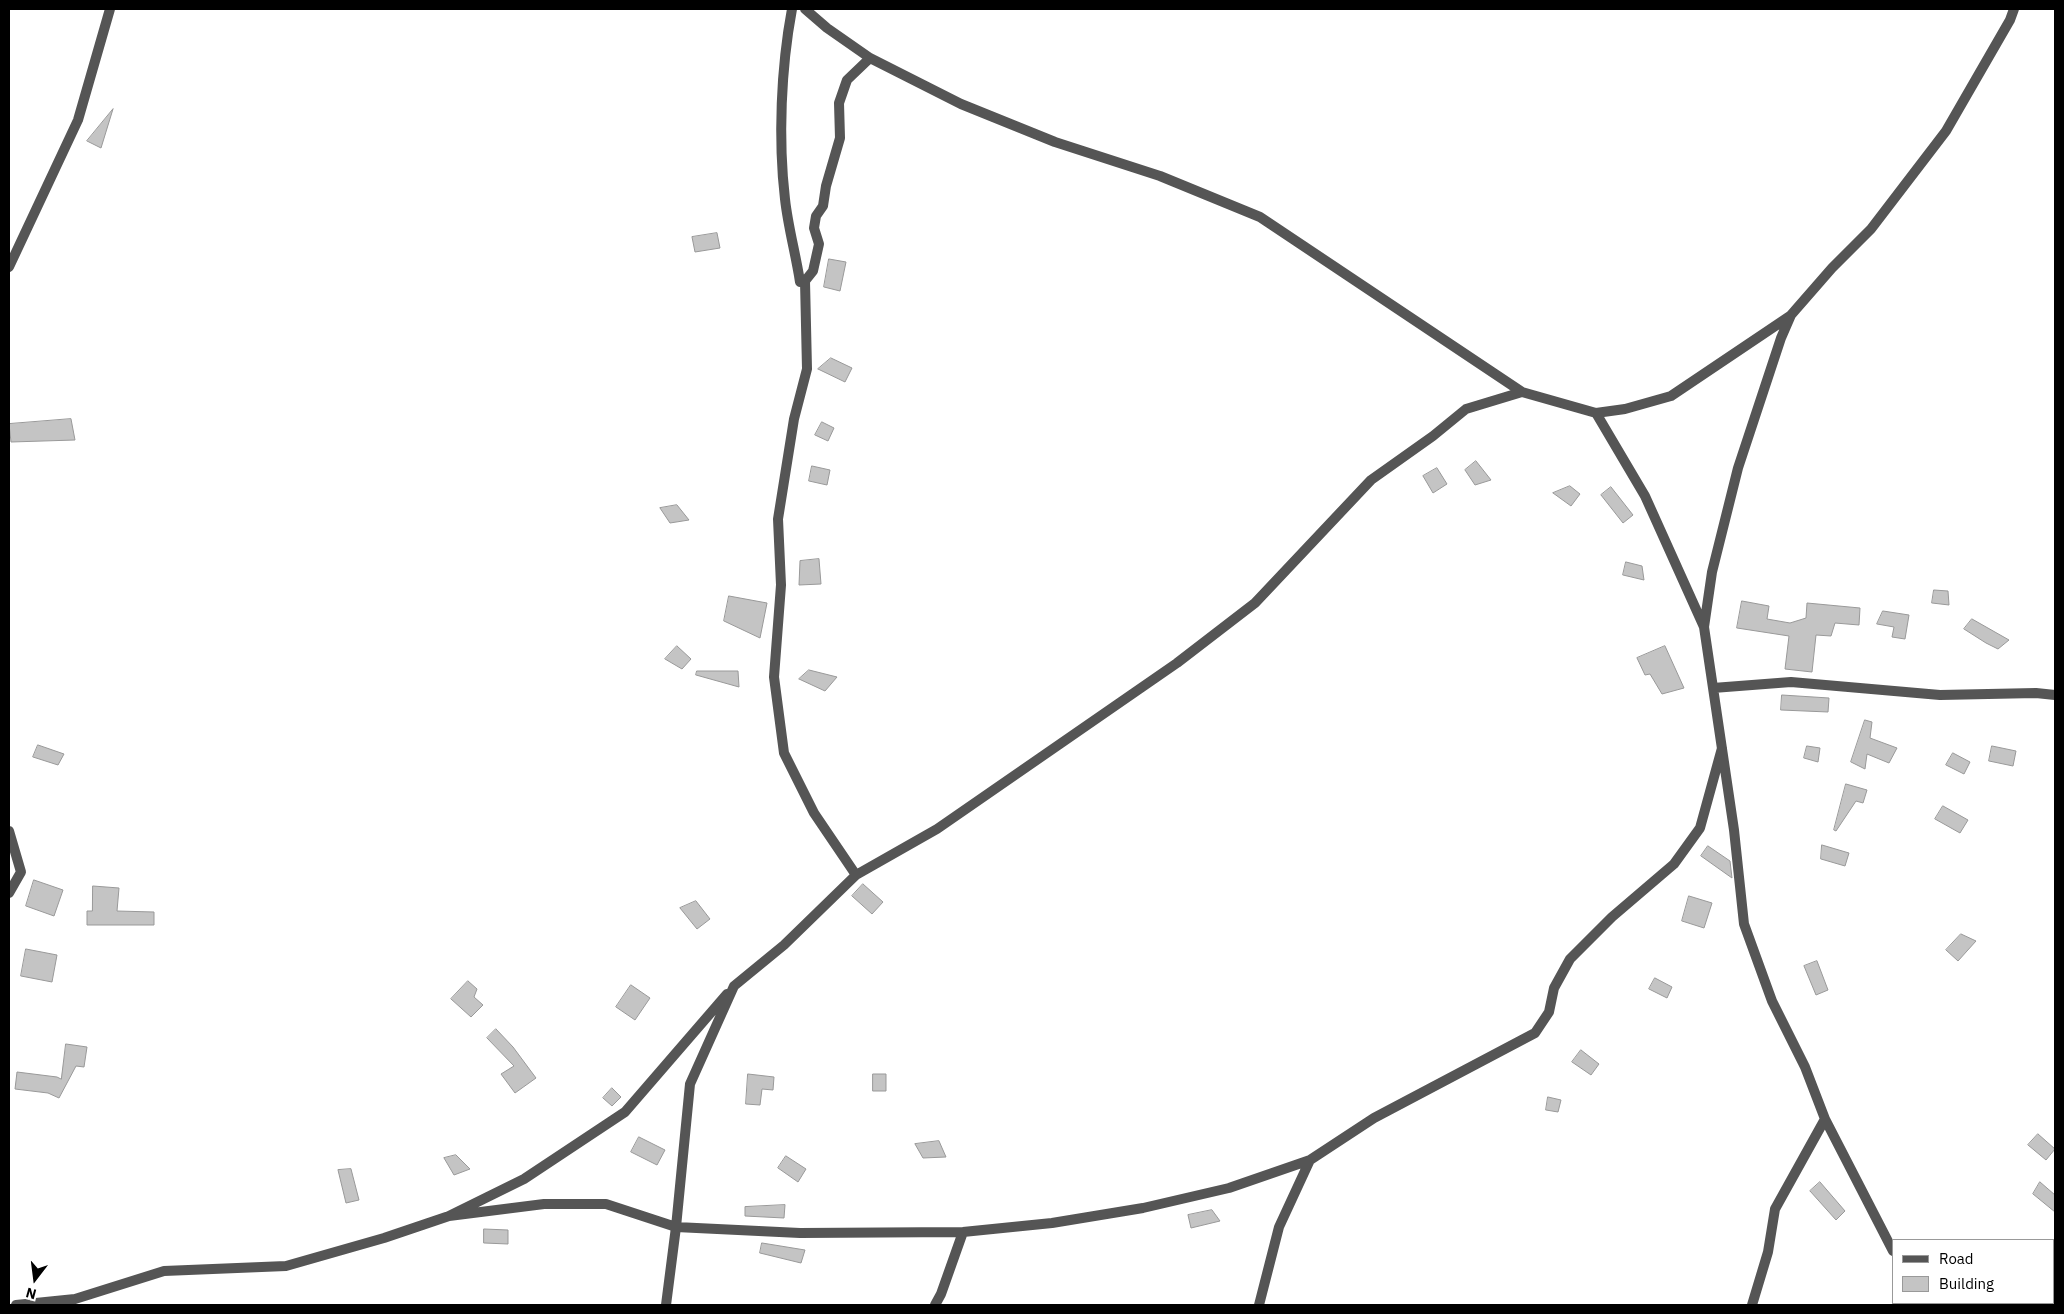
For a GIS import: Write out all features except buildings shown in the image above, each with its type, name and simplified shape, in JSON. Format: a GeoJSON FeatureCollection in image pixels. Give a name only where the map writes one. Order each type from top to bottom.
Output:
{"type":"FeatureCollection","features":[{"type":"Feature","properties":{"kind":"street"},"geometry":{"type":"LineString","coordinates":[[9,266],[78,120],[110,9]]}},
{"type":"Feature","properties":{"kind":"street"},"geometry":{"type":"LineString","coordinates":[[792,9],[788,33],[783,96],[782,166],[785,202],[800,282],[805,281]]}},
{"type":"Feature","properties":{"kind":"street"},"geometry":{"type":"LineString","coordinates":[[805,9],[827,28],[870,58],[962,104],[1055,142],[1160,176],[1260,217],[1522,392],[1596,413],[1625,410],[1671,396],[1791,315],[1832,268],[1870,229],[1946,131],[2010,20],[2014,9]]}},
{"type":"Feature","properties":{"kind":"street"},"geometry":{"type":"LineString","coordinates":[[856,875],[814,812],[784,753],[774,677],[781,585],[778,519],[794,418],[807,369],[805,281],[813,271],[819,244],[814,228],[816,216],[823,206],[826,186],[840,138],[839,103],[847,80],[870,58]]}},
{"type":"Feature","properties":{"kind":"street"},"geometry":{"type":"LineString","coordinates":[[1704,627],[1712,572],[1738,468],[1781,338],[1791,315]]}},
{"type":"Feature","properties":{"kind":"street"},"geometry":{"type":"LineString","coordinates":[[16,1305],[75,1299],[164,1271],[286,1266],[384,1238],[448,1216],[524,1179],[625,1112],[734,986],[784,945],[856,875],[937,829],[1177,662],[1255,603],[1371,480],[1433,436],[1466,409],[1522,392]]}},
{"type":"Feature","properties":{"kind":"street"},"geometry":{"type":"LineString","coordinates":[[1596,413],[1645,496],[1704,627],[1734,830],[1744,924],[1772,1001],[1805,1067],[1825,1119],[1892,1249]]}},
{"type":"Feature","properties":{"kind":"street"},"geometry":{"type":"LineString","coordinates":[[1713,688],[1791,682],[1940,695],[2036,693],[2055,695]]}},
{"type":"Feature","properties":{"kind":"street"},"geometry":{"type":"LineString","coordinates":[[448,1216],[544,1204],[606,1204],[676,1227],[800,1233],[963,1232],[1052,1224],[1143,1208],[1229,1188],[1310,1160],[1374,1118],[1535,1033],[1550,1012],[1554,988],[1570,959],[1612,917],[1674,864],[1700,828],[1722,748]]}},
{"type":"Feature","properties":{"kind":"street"},"geometry":{"type":"LineString","coordinates":[[9,831],[21,872],[9,893]]}},
{"type":"Feature","properties":{"kind":"street"},"geometry":{"type":"LineString","coordinates":[[666,1305],[676,1227],[690,1084],[734,986]]}},
{"type":"Feature","properties":{"kind":"street"},"geometry":{"type":"LineString","coordinates":[[1752,1305],[1768,1252],[1775,1209],[1825,1119]]}},
{"type":"Feature","properties":{"kind":"street"},"geometry":{"type":"LineString","coordinates":[[1259,1305],[1279,1227],[1310,1160]]}},
{"type":"Feature","properties":{"kind":"street"},"geometry":{"type":"LineString","coordinates":[[935,1305],[963,1232]]}}]}
